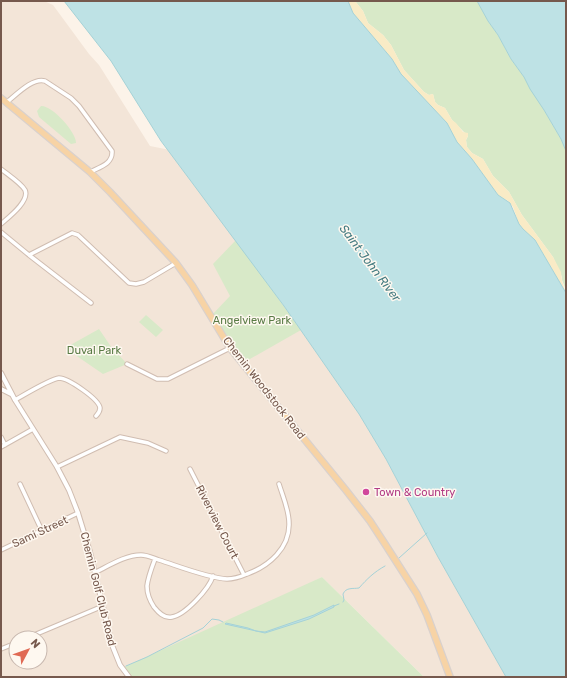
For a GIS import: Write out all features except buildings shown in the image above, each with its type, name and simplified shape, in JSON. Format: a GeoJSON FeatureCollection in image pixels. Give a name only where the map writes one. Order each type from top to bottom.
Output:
{"type":"FeatureCollection","features":[{"type":"Feature","properties":{"kind":"main road","name":"Chemin Woodstock Road"},"geometry":{"type":"LineString","coordinates":[[1,98],[90,172],[176,263],[192,284],[230,348],[345,489],[386,544],[417,594],[427,615],[450,677]]}},
{"type":"Feature","properties":{"kind":"street"},"geometry":{"type":"LineString","coordinates":[[7,102],[34,81],[41,80],[45,81],[75,102],[112,151],[112,155],[108,162],[90,172]]}},
{"type":"Feature","properties":{"kind":"street"},"geometry":{"type":"LineString","coordinates":[[1,169],[25,190],[26,196],[23,204],[1,224]]}},
{"type":"Feature","properties":{"kind":"street"},"geometry":{"type":"LineString","coordinates":[[1,232],[91,303]]}},
{"type":"Feature","properties":{"kind":"street"},"geometry":{"type":"LineString","coordinates":[[29,255],[72,233],[78,235],[129,283],[136,284],[144,282],[176,263]]}},
{"type":"Feature","properties":{"kind":"street"},"geometry":{"type":"LineString","coordinates":[[127,364],[157,379],[168,379],[230,348]]}},
{"type":"Feature","properties":{"kind":"street","name":"Chemin Golf Club Road"},"geometry":{"type":"LineString","coordinates":[[1,373],[12,395],[57,467],[69,490],[96,572],[116,657],[120,666],[128,677]]}},
{"type":"Feature","properties":{"kind":"street"},"geometry":{"type":"LineString","coordinates":[[15,400],[54,379],[64,378],[87,393],[96,401],[100,408],[100,412],[96,416]]}},
{"type":"Feature","properties":{"kind":"street"},"geometry":{"type":"LineString","coordinates":[[1,389],[12,395]]}},
{"type":"Feature","properties":{"kind":"street"},"geometry":{"type":"LineString","coordinates":[[1,447],[33,429]]}},
{"type":"Feature","properties":{"kind":"street"},"geometry":{"type":"LineString","coordinates":[[1,437],[5,445]]}},
{"type":"Feature","properties":{"kind":"street"},"geometry":{"type":"LineString","coordinates":[[57,467],[120,437],[148,443],[166,451]]}},
{"type":"Feature","properties":{"kind":"street","name":"Riverview Court"},"geometry":{"type":"LineString","coordinates":[[190,469],[244,575]]}},
{"type":"Feature","properties":{"kind":"street"},"geometry":{"type":"LineString","coordinates":[[20,484],[42,531]]}},
{"type":"Feature","properties":{"kind":"street"},"geometry":{"type":"LineString","coordinates":[[96,572],[128,557],[141,555],[227,579],[239,578],[264,566],[281,550],[287,536],[289,524],[287,510],[279,484]]}},
{"type":"Feature","properties":{"kind":"street","name":"Sami Street"},"geometry":{"type":"LineString","coordinates":[[2,550],[78,514]]}},
{"type":"Feature","properties":{"kind":"street"},"geometry":{"type":"LineString","coordinates":[[1,544],[2,550]]}},
{"type":"Feature","properties":{"kind":"street"},"geometry":{"type":"LineString","coordinates":[[155,559],[148,582],[148,593],[152,605],[163,616],[176,616],[201,596],[211,583],[214,576]]}},
{"type":"Feature","properties":{"kind":"street"},"geometry":{"type":"LineString","coordinates":[[46,630],[103,606]]}},
{"type":"Feature","properties":{"kind":"shaded area"},"geometry":{"type":"Polygon","coordinates":[[[1,1],[44,1],[53,5],[89,54],[99,65],[150,146],[170,150],[284,306],[359,414],[386,459],[438,557],[506,677],[424,677],[322,577],[129,677],[1,677],[1,1]]]}},
{"type":"Feature","properties":{"kind":"green space"},"geometry":{"type":"Polygon","coordinates":[[[355,1],[478,2],[488,21],[498,35],[511,59],[527,81],[565,146],[566,290],[553,257],[522,215],[509,192],[493,176],[483,159],[472,153],[467,147],[466,140],[468,136],[452,120],[445,108],[435,102],[433,94],[429,95],[424,92],[404,70],[391,45],[383,35],[368,23],[363,11],[355,1]]]}},
{"type":"Feature","properties":{"kind":"green space"},"geometry":{"type":"Polygon","coordinates":[[[41,106],[51,110],[63,120],[75,138],[76,143],[71,144],[39,117],[37,111],[41,106]]]}},
{"type":"Feature","properties":{"kind":"green space","name":"Angelview Park"},"geometry":{"type":"Polygon","coordinates":[[[236,240],[301,330],[243,363],[211,316],[230,296],[213,264],[236,240]]]}},
{"type":"Feature","properties":{"kind":"green space"},"geometry":{"type":"Polygon","coordinates":[[[146,315],[163,330],[156,337],[139,322],[146,315]]]}},
{"type":"Feature","properties":{"kind":"green space","name":"Duval Park"},"geometry":{"type":"Polygon","coordinates":[[[99,329],[114,351],[127,364],[103,374],[65,348],[99,329]]]}},
{"type":"Feature","properties":{"kind":"green space"},"geometry":{"type":"Polygon","coordinates":[[[322,577],[424,677],[129,677],[122,668],[322,577]]]}},
{"type":"Feature","properties":{"kind":"sand"},"geometry":{"type":"Polygon","coordinates":[[[348,1],[355,1],[363,11],[368,23],[383,35],[391,45],[404,70],[424,92],[429,95],[433,94],[435,102],[445,108],[452,120],[463,132],[468,133],[466,140],[467,147],[472,153],[483,159],[493,176],[509,192],[522,215],[553,257],[561,272],[566,293],[535,240],[519,224],[513,207],[507,200],[502,199],[498,195],[472,159],[457,142],[447,123],[401,74],[392,59],[353,13],[348,1]]]}},
{"type":"Feature","properties":{"kind":"water","name":"Saint John River"},"geometry":{"type":"Polygon","coordinates":[[[64,1],[348,1],[353,13],[392,59],[401,74],[447,123],[457,142],[472,159],[498,195],[510,203],[519,224],[535,240],[566,293],[566,677],[506,677],[438,557],[386,459],[359,414],[284,306],[161,141],[111,61],[64,1]]]}},
{"type":"Feature","properties":{"kind":"water"},"geometry":{"type":"Polygon","coordinates":[[[477,1],[566,1],[566,151],[561,139],[544,110],[511,59],[477,1]]]}},
{"type":"Feature","properties":{"kind":"water"},"geometry":{"type":"Polygon","coordinates":[[[334,605],[334,607],[309,619],[265,633],[256,631],[265,632],[314,615],[334,605]]]}},
{"type":"Feature","properties":{"kind":"water"},"geometry":{"type":"Polygon","coordinates":[[[226,623],[256,631],[225,624],[226,623]]]}},
{"type":"Feature","properties":{"kind":"waterway"},"geometry":{"type":"LineString","coordinates":[[399,558],[427,533]]}},
{"type":"Feature","properties":{"kind":"waterway"},"geometry":{"type":"LineString","coordinates":[[343,602],[343,594],[346,590],[359,588],[371,576],[385,566]]}},
{"type":"Feature","properties":{"kind":"waterway"},"geometry":{"type":"LineString","coordinates":[[334,606],[339,604]]}},
{"type":"Feature","properties":{"kind":"waterway"},"geometry":{"type":"LineString","coordinates":[[126,666],[147,657],[203,628],[212,619],[223,622]]}},
{"type":"Feature","properties":{"kind":"place","name":"Town & Country"},"geometry":{"type":"Point","coordinates":[366,492]}}]}
